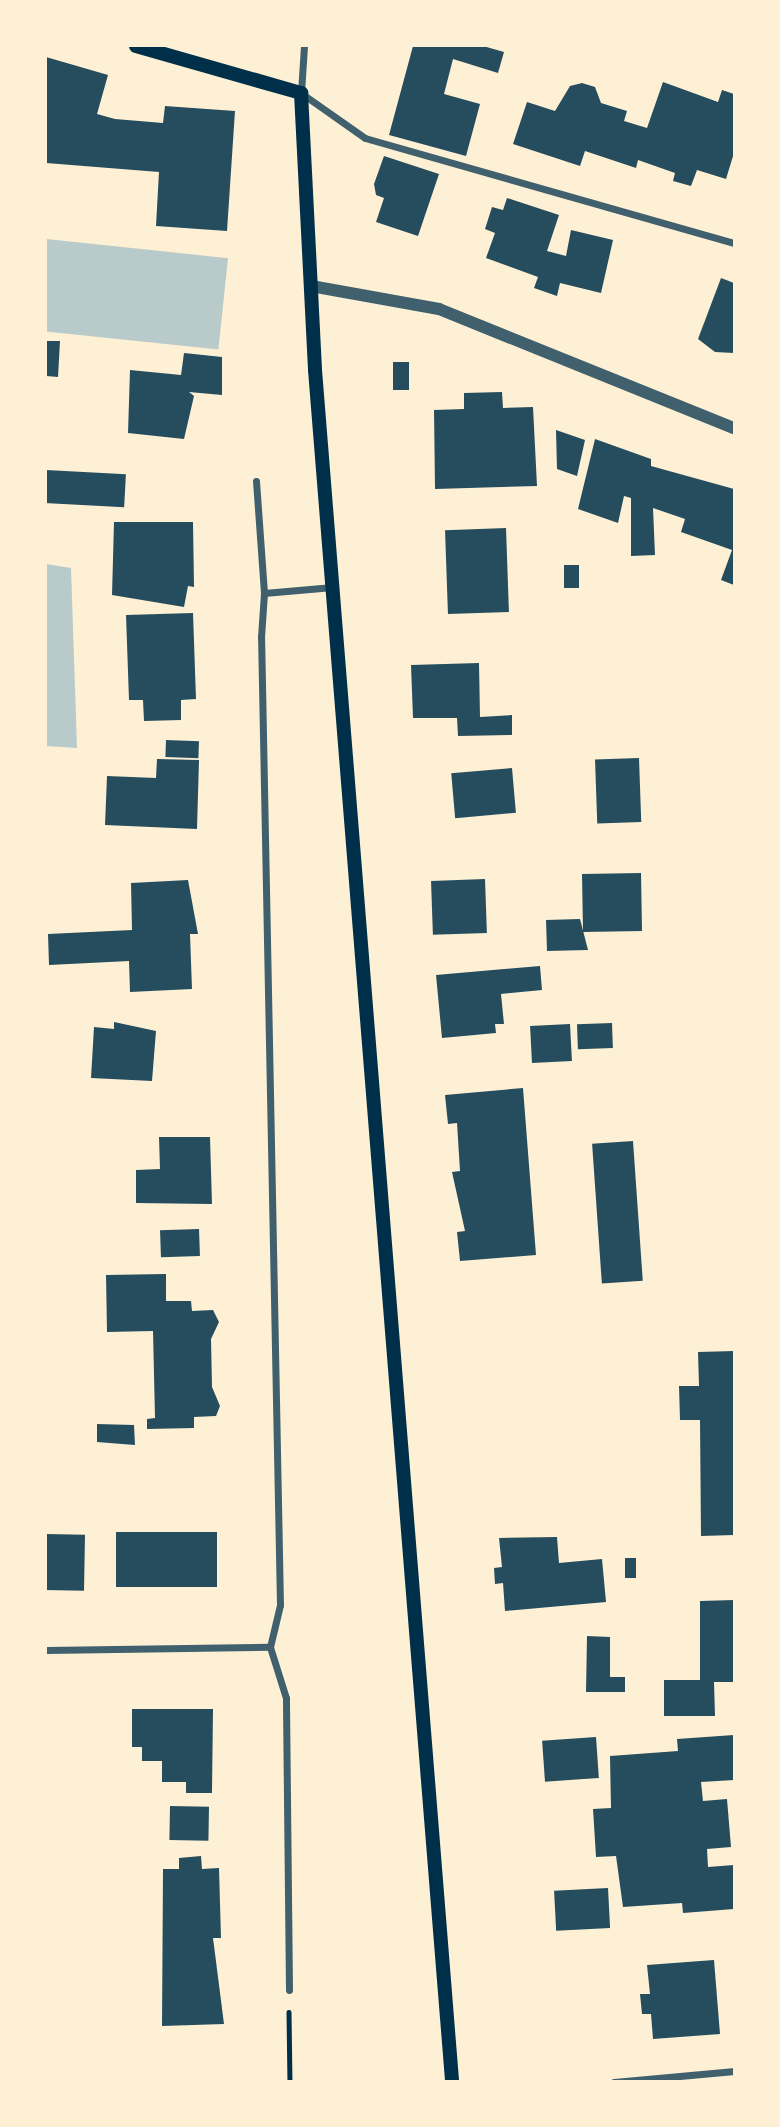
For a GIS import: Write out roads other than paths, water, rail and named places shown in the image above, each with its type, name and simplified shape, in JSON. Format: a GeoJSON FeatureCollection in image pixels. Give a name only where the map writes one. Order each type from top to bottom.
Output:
{"type":"FeatureCollection","features":[{"type":"Feature","properties":{"kind":"main road"},"geometry":{"type":"LineString","coordinates":[[136,46],[301,93],[311,286],[452,2081]]}},
{"type":"Feature","properties":{"kind":"street"},"geometry":{"type":"LineString","coordinates":[[304,46],[301,93],[365,138],[734,243]]}},
{"type":"Feature","properties":{"kind":"street"},"geometry":{"type":"LineString","coordinates":[[311,286],[439,309],[734,428]]}},
{"type":"Feature","properties":{"kind":"street"},"geometry":{"type":"LineString","coordinates":[[256,481],[264,593],[280,1605],[270,1647],[286,1698],[289,1990]]}},
{"type":"Feature","properties":{"kind":"street"},"geometry":{"type":"LineString","coordinates":[[264,593],[334,587]]}},
{"type":"Feature","properties":{"kind":"street"},"geometry":{"type":"LineString","coordinates":[[46,1650],[270,1647]]}},
{"type":"Feature","properties":{"kind":"street"},"geometry":{"type":"LineString","coordinates":[[614,2081],[704,2077],[734,2071]]}}]}
